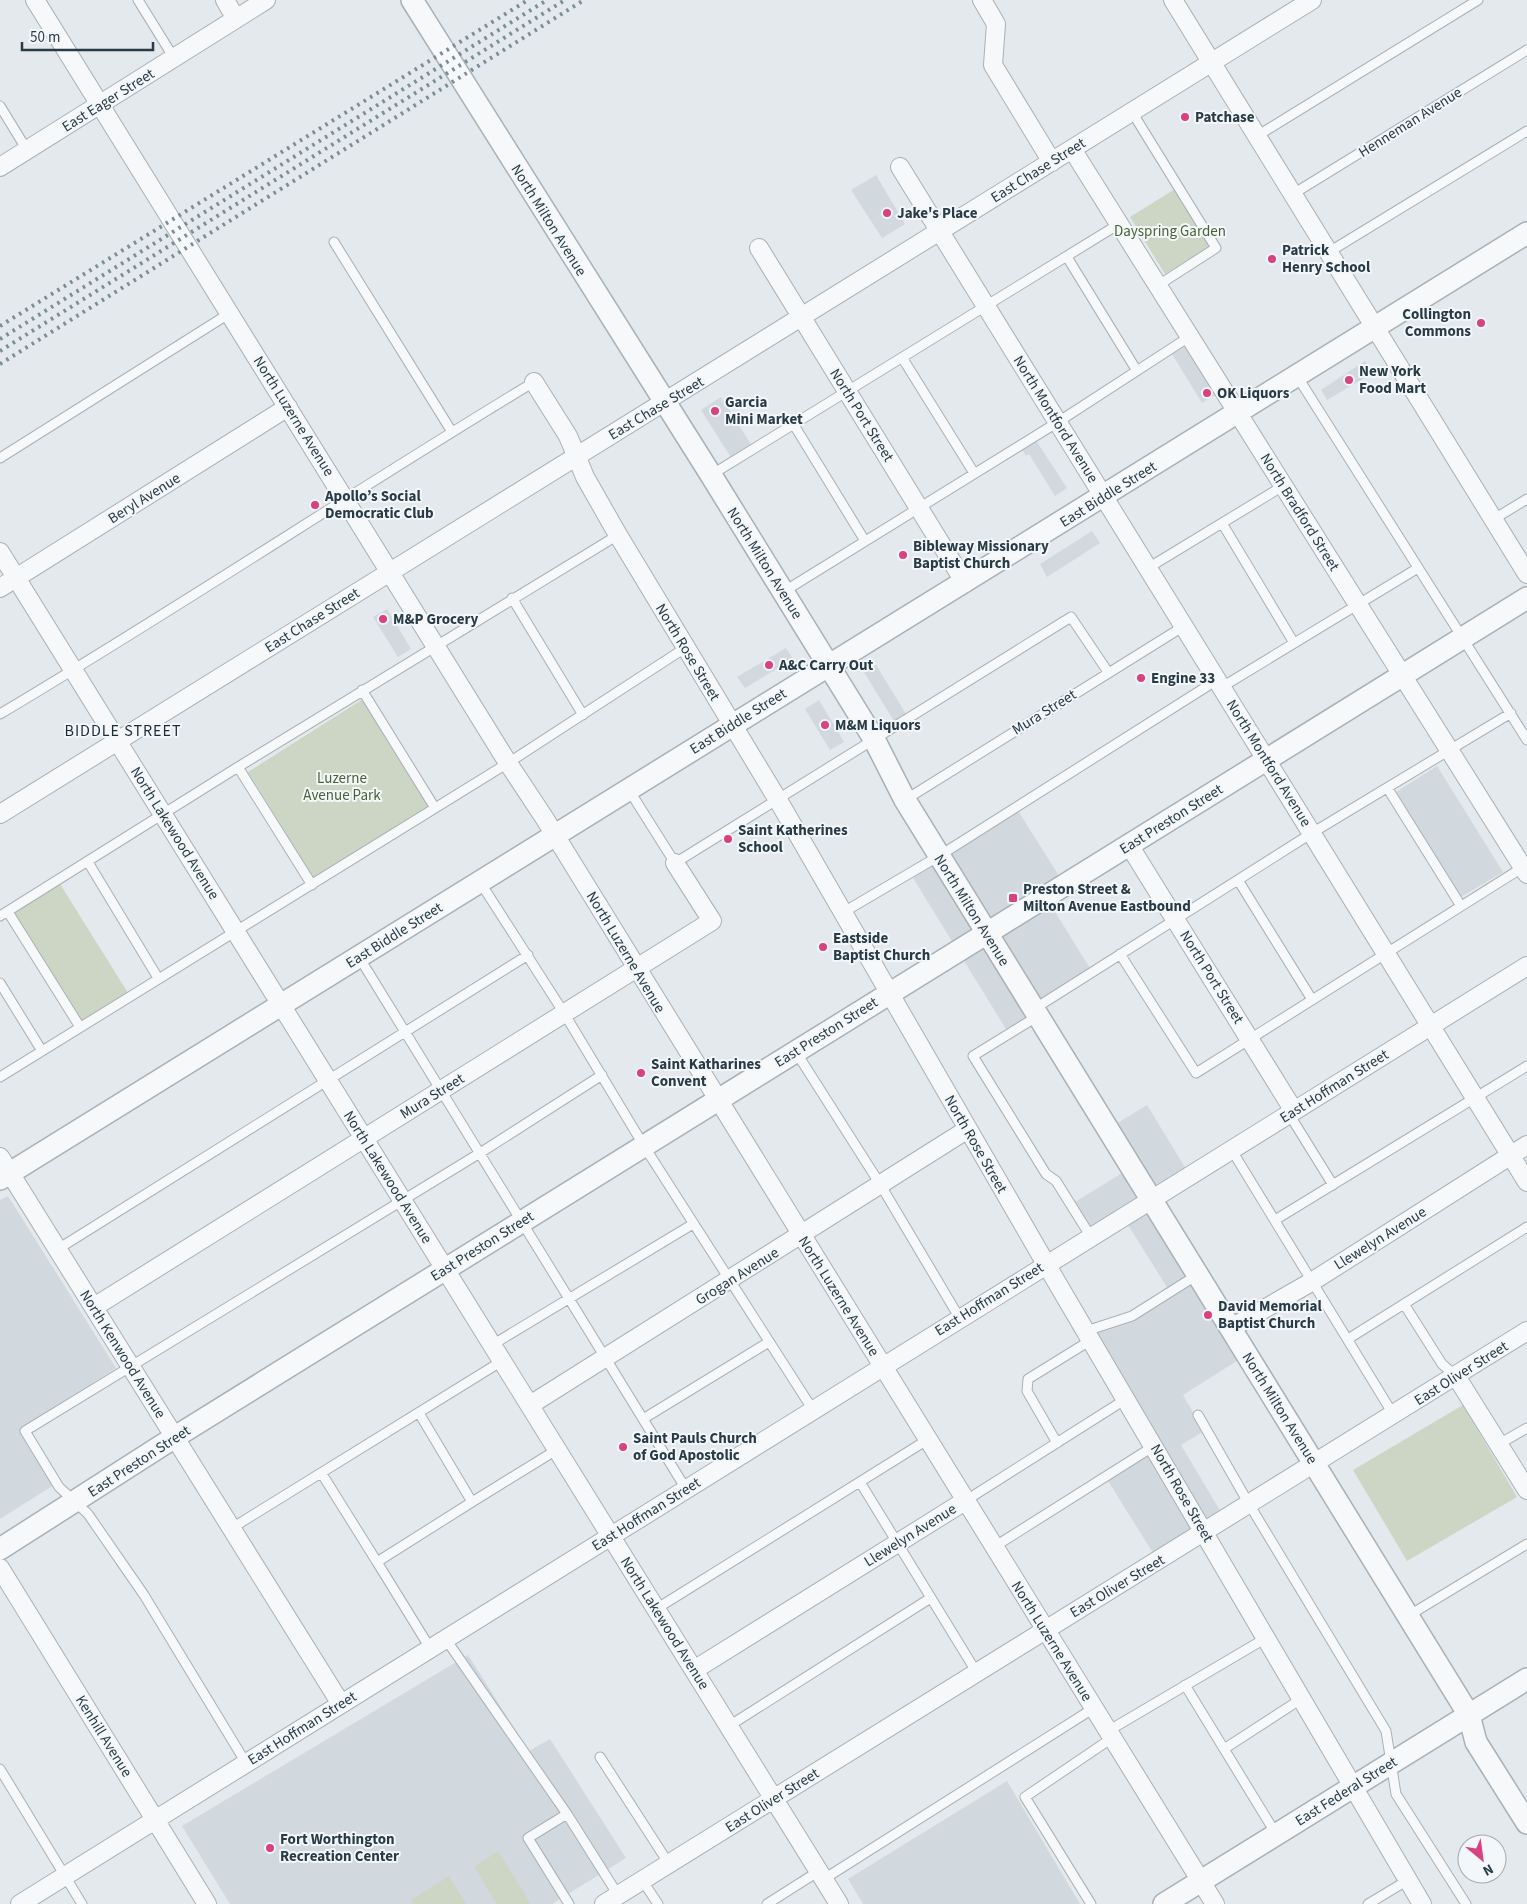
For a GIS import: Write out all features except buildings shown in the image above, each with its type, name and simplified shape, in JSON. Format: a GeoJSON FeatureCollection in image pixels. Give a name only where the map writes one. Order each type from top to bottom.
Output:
{"type":"FeatureCollection","features":[{"type":"Feature","properties":{"kind":"street","name":"North Luzerne Avenue"},"geometry":{"type":"LineString","coordinates":[[35,0],[508,763],[555,835],[1215,1904]]}},
{"type":"Feature","properties":{"kind":"street"},"geometry":{"type":"LineString","coordinates":[[225,0],[236,19]]}},
{"type":"Feature","properties":{"kind":"street","name":"East Eager Street"},"geometry":{"type":"LineString","coordinates":[[0,167],[266,0]]}},
{"type":"Feature","properties":{"kind":"street","name":"North Milton Avenue"},"geometry":{"type":"LineString","coordinates":[[412,0],[711,475],[874,739],[905,800],[939,856],[1469,1715],[1476,1742],[1527,1822]]}},
{"type":"Feature","properties":{"kind":"street"},"geometry":{"type":"LineString","coordinates":[[982,0],[996,24],[993,65],[1052,162]]}},
{"type":"Feature","properties":{"kind":"street"},"geometry":{"type":"LineString","coordinates":[[1173,0],[1527,574]]}},
{"type":"Feature","properties":{"kind":"street","name":"East Chase Street"},"geometry":{"type":"LineString","coordinates":[[0,814],[1312,0]]}},
{"type":"Feature","properties":{"kind":"street","name":"North Bradford Street"},"geometry":{"type":"LineString","coordinates":[[1072,150],[1402,675],[1526,868]]}},
{"type":"Feature","properties":{"kind":"street","name":"North Montford Avenue"},"geometry":{"type":"LineString","coordinates":[[900,167],[1527,1182]]}},
{"type":"Feature","properties":{"kind":"street","name":"East Biddle Street"},"geometry":{"type":"LineString","coordinates":[[3,1170],[281,1005],[1527,234]]}},
{"type":"Feature","properties":{"kind":"street","name":"North Port Street"},"geometry":{"type":"LineString","coordinates":[[759,248],[965,583]]}},
{"type":"Feature","properties":{"kind":"street","name":"North Rose Street"},"geometry":{"type":"LineString","coordinates":[[534,382],[568,436],[576,457],[618,535],[778,800],[1046,1264],[1422,1904]]}},
{"type":"Feature","properties":{"kind":"street","name":"Beryl Avenue"},"geometry":{"type":"LineString","coordinates":[[0,588],[288,408]]}},
{"type":"Feature","properties":{"kind":"street","name":"North Lakewood Avenue"},"geometry":{"type":"LineString","coordinates":[[0,552],[492,1345],[558,1448],[610,1536],[839,1904]]}},
{"type":"Feature","properties":{"kind":"street","name":"East Preston Street"},"geometry":{"type":"LineString","coordinates":[[0,1549],[175,1437],[1527,598]]}},
{"type":"Feature","properties":{"kind":"street","name":"North Port Street"},"geometry":{"type":"LineString","coordinates":[[1129,845],[1249,1038],[1291,1112]]}},
{"type":"Feature","properties":{"kind":"street","name":"Mura Street"},"geometry":{"type":"LineString","coordinates":[[94,1307],[712,921],[675,863]]}},
{"type":"Feature","properties":{"kind":"street","name":"East Hoffman Street"},"geometry":{"type":"LineString","coordinates":[[20,1904],[882,1367],[959,1317],[1527,966]]}},
{"type":"Feature","properties":{"kind":"street","name":"Grogan Avenue"},"geometry":{"type":"LineString","coordinates":[[530,1405],[968,1129]]}},
{"type":"Feature","properties":{"kind":"street","name":"Llewelyn Avenue"},"geometry":{"type":"LineString","coordinates":[[1231,1328],[1313,1281],[1527,1145]]}},
{"type":"Feature","properties":{"kind":"street","name":"North Kenwood Avenue"},"geometry":{"type":"LineString","coordinates":[[3,1170],[58,1249],[341,1704]]}},
{"type":"Feature","properties":{"kind":"street","name":"East Oliver Street"},"geometry":{"type":"LineString","coordinates":[[611,1900],[1527,1331]]}},
{"type":"Feature","properties":{"kind":"street"},"geometry":{"type":"LineString","coordinates":[[1456,1376],[1527,1490]]}},
{"type":"Feature","properties":{"kind":"street","name":"Llewelyn Avenue"},"geometry":{"type":"LineString","coordinates":[[694,1670],[965,1501]]}},
{"type":"Feature","properties":{"kind":"street","name":"Kenhill Avenue"},"geometry":{"type":"LineString","coordinates":[[0,1568],[207,1904]]}},
{"type":"Feature","properties":{"kind":"street","name":"East Federal Street"},"geometry":{"type":"LineString","coordinates":[[1164,1904],[1527,1679]]}},
{"type":"Feature","properties":{"kind":"lane"},"geometry":{"type":"LineString","coordinates":[[138,0],[174,58]]}},
{"type":"Feature","properties":{"kind":"lane"},"geometry":{"type":"LineString","coordinates":[[1257,136],[1478,0]]}},
{"type":"Feature","properties":{"kind":"lane","name":"Henneman Avenue"},"geometry":{"type":"LineString","coordinates":[[1293,194],[1527,50]]}},
{"type":"Feature","properties":{"kind":"lane"},"geometry":{"type":"LineString","coordinates":[[0,106],[28,150]]}},
{"type":"Feature","properties":{"kind":"lane"},"geometry":{"type":"LineString","coordinates":[[1132,112],[1216,248],[1157,286]]}},
{"type":"Feature","properties":{"kind":"lane"},"geometry":{"type":"LineString","coordinates":[[1329,252],[1527,130]]}},
{"type":"Feature","properties":{"kind":"lane"},"geometry":{"type":"LineString","coordinates":[[711,475],[903,359],[1119,224]]}},
{"type":"Feature","properties":{"kind":"lane"},"geometry":{"type":"LineString","coordinates":[[334,242],[452,432]]}},
{"type":"Feature","properties":{"kind":"lane"},"geometry":{"type":"LineString","coordinates":[[1067,257],[1137,371]]}},
{"type":"Feature","properties":{"kind":"lane"},"geometry":{"type":"LineString","coordinates":[[0,458],[230,314]]}},
{"type":"Feature","properties":{"kind":"lane"},"geometry":{"type":"LineString","coordinates":[[782,592],[1058,422],[1189,337]]}},
{"type":"Feature","properties":{"kind":"lane"},"geometry":{"type":"LineString","coordinates":[[903,359],[974,473]]}},
{"type":"Feature","properties":{"kind":"lane"},"geometry":{"type":"LineString","coordinates":[[1297,376],[1527,740]]}},
{"type":"Feature","properties":{"kind":"lane"},"geometry":{"type":"LineString","coordinates":[[0,714],[73,670],[344,498],[534,382]]}},
{"type":"Feature","properties":{"kind":"lane"},"geometry":{"type":"LineString","coordinates":[[794,425],[865,541]]}},
{"type":"Feature","properties":{"kind":"lane"},"geometry":{"type":"LineString","coordinates":[[1148,568],[1283,486]]}},
{"type":"Feature","properties":{"kind":"lane"},"geometry":{"type":"LineString","coordinates":[[1494,520],[1527,499]]}},
{"type":"Feature","properties":{"kind":"lane"},"geometry":{"type":"LineString","coordinates":[[1222,523],[1294,642]]}},
{"type":"Feature","properties":{"kind":"lane"},"geometry":{"type":"LineString","coordinates":[[80,1027],[4,914],[362,690],[618,535]]}},
{"type":"Feature","properties":{"kind":"lane"},"geometry":{"type":"LineString","coordinates":[[842,913],[939,856],[1220,684],[1358,605],[1418,568]]}},
{"type":"Feature","properties":{"kind":"lane"},"geometry":{"type":"LineString","coordinates":[[512,598],[583,715]]}},
{"type":"Feature","properties":{"kind":"lane"},"geometry":{"type":"LineString","coordinates":[[628,789],[675,863],[1071,617],[1108,672]]}},
{"type":"Feature","properties":{"kind":"lane","name":"Mura Street"},"geometry":{"type":"LineString","coordinates":[[905,800],[1184,626]]}},
{"type":"Feature","properties":{"kind":"lane"},"geometry":{"type":"LineString","coordinates":[[0,1077],[508,763],[685,648]]}},
{"type":"Feature","properties":{"kind":"lane"},"geometry":{"type":"LineString","coordinates":[[362,690],[435,808]]}},
{"type":"Feature","properties":{"kind":"lane"},"geometry":{"type":"LineString","coordinates":[[1090,1237],[1056,1181],[1046,1174],[973,1056],[1120,954],[1312,834],[1451,751],[1510,712]]}},
{"type":"Feature","properties":{"kind":"lane"},"geometry":{"type":"LineString","coordinates":[[238,767],[312,884]]}},
{"type":"Feature","properties":{"kind":"lane"},"geometry":{"type":"LineString","coordinates":[[1388,789],[1461,906]]}},
{"type":"Feature","properties":{"kind":"lane"},"geometry":{"type":"LineString","coordinates":[[88,862],[158,978]]}},
{"type":"Feature","properties":{"kind":"lane"},"geometry":{"type":"LineString","coordinates":[[1120,954],[1196,1072],[1311,998],[1526,868]]}},
{"type":"Feature","properties":{"kind":"lane"},"geometry":{"type":"LineString","coordinates":[[1238,880],[1311,998]]}},
{"type":"Feature","properties":{"kind":"lane"},"geometry":{"type":"LineString","coordinates":[[480,882],[528,955],[693,1224],[813,1410]]}},
{"type":"Feature","properties":{"kind":"lane"},"geometry":{"type":"LineString","coordinates":[[58,1249],[528,955]]}},
{"type":"Feature","properties":{"kind":"lane"},"geometry":{"type":"LineString","coordinates":[[359,957],[406,1031],[604,1358],[686,1488]]}},
{"type":"Feature","properties":{"kind":"lane"},"geometry":{"type":"LineString","coordinates":[[0,983],[42,1051]]}},
{"type":"Feature","properties":{"kind":"lane"},"geometry":{"type":"LineString","coordinates":[[796,1052],[880,1184],[959,1317]]}},
{"type":"Feature","properties":{"kind":"lane"},"geometry":{"type":"LineString","coordinates":[[1275,1220],[1527,1066]]}},
{"type":"Feature","properties":{"kind":"lane"},"geometry":{"type":"LineString","coordinates":[[246,1763],[144,1595],[88,1514],[59,1487],[24,1431],[480,1153],[602,1074]]}},
{"type":"Feature","properties":{"kind":"lane"},"geometry":{"type":"LineString","coordinates":[[1291,1112],[1334,1185]]}},
{"type":"Feature","properties":{"kind":"lane"},"geometry":{"type":"LineString","coordinates":[[1231,1149],[1393,1414]]}},
{"type":"Feature","properties":{"kind":"lane"},"geometry":{"type":"LineString","coordinates":[[492,1345],[693,1224]]}},
{"type":"Feature","properties":{"kind":"lane"},"geometry":{"type":"LineString","coordinates":[[1348,1339],[1527,1227]]}},
{"type":"Feature","properties":{"kind":"lane"},"geometry":{"type":"LineString","coordinates":[[1057,1443],[1027,1391],[1028,1379],[1089,1335],[1132,1316],[1198,1275]]}},
{"type":"Feature","properties":{"kind":"lane"},"geometry":{"type":"LineString","coordinates":[[1404,1304],[1442,1364],[1456,1376]]}},
{"type":"Feature","properties":{"kind":"lane"},"geometry":{"type":"LineString","coordinates":[[643,1419],[770,1342]]}},
{"type":"Feature","properties":{"kind":"lane"},"geometry":{"type":"LineString","coordinates":[[232,1528],[322,1474],[502,1360]]}},
{"type":"Feature","properties":{"kind":"lane","name":"Llewelyn Avenue"},"geometry":{"type":"LineString","coordinates":[[965,1501],[1126,1399]]}},
{"type":"Feature","properties":{"kind":"lane"},"geometry":{"type":"LineString","coordinates":[[420,1413],[472,1502]]}},
{"type":"Feature","properties":{"kind":"lane"},"geometry":{"type":"LineString","coordinates":[[1198,1415],[1249,1504],[1386,1731],[1396,1794],[1466,1904]]}},
{"type":"Feature","properties":{"kind":"lane"},"geometry":{"type":"LineString","coordinates":[[1499,1444],[1527,1428]]}},
{"type":"Feature","properties":{"kind":"lane"},"geometry":{"type":"LineString","coordinates":[[656,1609],[927,1440]]}},
{"type":"Feature","properties":{"kind":"lane"},"geometry":{"type":"LineString","coordinates":[[994,1547],[1154,1446]]}},
{"type":"Feature","properties":{"kind":"lane"},"geometry":{"type":"LineString","coordinates":[[377,1562],[558,1448]]}},
{"type":"Feature","properties":{"kind":"lane"},"geometry":{"type":"LineString","coordinates":[[322,1474],[430,1648]]}},
{"type":"Feature","properties":{"kind":"lane"},"geometry":{"type":"LineString","coordinates":[[860,1482],[929,1599],[977,1673]]}},
{"type":"Feature","properties":{"kind":"lane"},"geometry":{"type":"LineString","coordinates":[[1408,1616],[1527,1544]]}},
{"type":"Feature","properties":{"kind":"lane"},"geometry":{"type":"LineString","coordinates":[[729,1726],[929,1599]]}},
{"type":"Feature","properties":{"kind":"lane"},"geometry":{"type":"LineString","coordinates":[[445,1638],[567,1814],[611,1900]]}},
{"type":"Feature","properties":{"kind":"lane"},"geometry":{"type":"LineString","coordinates":[[1091,1904],[1025,1796],[1110,1734],[1184,1684],[1266,1638]]}},
{"type":"Feature","properties":{"kind":"lane"},"geometry":{"type":"LineString","coordinates":[[1184,1684],[1276,1834]]}},
{"type":"Feature","properties":{"kind":"lane"},"geometry":{"type":"LineString","coordinates":[[1224,1749],[1302,1699]]}},
{"type":"Feature","properties":{"kind":"lane"},"geometry":{"type":"LineString","coordinates":[[766,1904],[821,1875],[1094,1708]]}},
{"type":"Feature","properties":{"kind":"lane"},"geometry":{"type":"LineString","coordinates":[[600,1757],[669,1864]]}},
{"type":"Feature","properties":{"kind":"lane"},"geometry":{"type":"LineString","coordinates":[[0,1769],[82,1904]]}},
{"type":"Feature","properties":{"kind":"lane"},"geometry":{"type":"LineString","coordinates":[[567,1814],[528,1838],[569,1904]]}},
{"type":"Feature","properties":{"kind":"lane"},"geometry":{"type":"LineString","coordinates":[[642,1880],[658,1904]]}},
{"type":"Feature","properties":{"kind":"lane"},"geometry":{"type":"LineString","coordinates":[[1368,1904],[1408,1880]]}},
{"type":"Feature","properties":{"kind":"shaded area"},"geometry":{"type":"Polygon","coordinates":[[[876,175],[905,224],[882,238],[851,190],[876,175]]]}},
{"type":"Feature","properties":{"kind":"shaded area"},"geometry":{"type":"Polygon","coordinates":[[[1184,346],[1215,395],[1202,403],[1172,354],[1184,346]]]}},
{"type":"Feature","properties":{"kind":"shaded area","name":"New York Food Mart"},"geometry":{"type":"Polygon","coordinates":[[[1365,361],[1373,373],[1327,400],[1321,390],[1365,361]]]}},
{"type":"Feature","properties":{"kind":"shaded area"},"geometry":{"type":"Polygon","coordinates":[[[721,397],[752,446],[732,459],[701,410],[721,397]]]}},
{"type":"Feature","properties":{"kind":"shaded area"},"geometry":{"type":"Polygon","coordinates":[[[1035,439],[1067,488],[1055,496],[1029,454],[1026,456],[1021,448],[1035,439]]]}},
{"type":"Feature","properties":{"kind":"shaded area"},"geometry":{"type":"Polygon","coordinates":[[[1092,531],[1100,543],[1047,577],[1040,564],[1092,531]]]}},
{"type":"Feature","properties":{"kind":"shaded area"},"geometry":{"type":"Polygon","coordinates":[[[387,609],[411,649],[398,657],[373,617],[387,609]]]}},
{"type":"Feature","properties":{"kind":"shaded area","name":"A&C Carry Out"},"geometry":{"type":"Polygon","coordinates":[[[786,648],[793,659],[745,688],[737,677],[786,648]]]}},
{"type":"Feature","properties":{"kind":"shaded area"},"geometry":{"type":"Polygon","coordinates":[[[876,665],[906,714],[895,723],[864,672],[876,665]]]}},
{"type":"Feature","properties":{"kind":"shaded area","name":"M&M Liquors"},"geometry":{"type":"Polygon","coordinates":[[[819,700],[844,742],[830,750],[805,709],[819,700]]]}},
{"type":"Feature","properties":{"kind":"shaded area"},"geometry":{"type":"Polygon","coordinates":[[[1437,766],[1503,872],[1461,897],[1396,792],[1437,766]]]}},
{"type":"Feature","properties":{"kind":"shaded area"},"geometry":{"type":"Polygon","coordinates":[[[1015,806],[1066,887],[1047,899],[1093,973],[1038,1008],[1009,1034],[910,873],[1015,806]]]}},
{"type":"Feature","properties":{"kind":"shaded area"},"geometry":{"type":"Polygon","coordinates":[[[1147,1105],[1189,1174],[1155,1197],[1251,1352],[1183,1395],[1204,1431],[1181,1445],[1225,1519],[1158,1561],[1105,1476],[1153,1446],[1084,1329],[1128,1317],[1170,1292],[1123,1217],[1087,1239],[1067,1207],[1135,1165],[1111,1127],[1147,1105]]]}},
{"type":"Feature","properties":{"kind":"shaded area"},"geometry":{"type":"Polygon","coordinates":[[[8,1196],[116,1368],[21,1428],[54,1485],[0,1519],[0,1200],[8,1196]]]}},
{"type":"Feature","properties":{"kind":"shaded area"},"geometry":{"type":"Polygon","coordinates":[[[468,1655],[529,1751],[550,1739],[626,1858],[552,1904],[230,1904],[182,1826],[468,1655]]]}},
{"type":"Feature","properties":{"kind":"shaded area"},"geometry":{"type":"Polygon","coordinates":[[[1007,1781],[1080,1904],[863,1904],[848,1879],[1007,1781]]]}},
{"type":"Feature","properties":{"kind":"green space","name":"Dayspring Garden"},"geometry":{"type":"Polygon","coordinates":[[[1175,189],[1210,246],[1165,274],[1130,217],[1175,189]]]}},
{"type":"Feature","properties":{"kind":"green space","name":"Luzerne Avenue Park"},"geometry":{"type":"Polygon","coordinates":[[[363,699],[430,808],[314,879],[248,772],[363,699]]]}},
{"type":"Feature","properties":{"kind":"green space"},"geometry":{"type":"Polygon","coordinates":[[[60,884],[128,993],[81,1022],[14,912],[60,884]]]}},
{"type":"Feature","properties":{"kind":"green space"},"geometry":{"type":"Polygon","coordinates":[[[1463,1405],[1517,1497],[1407,1561],[1353,1470],[1463,1405]]]}},
{"type":"Feature","properties":{"kind":"green space"},"geometry":{"type":"Polygon","coordinates":[[[498,1851],[531,1904],[497,1904],[474,1867],[498,1851]]]}},
{"type":"Feature","properties":{"kind":"green space"},"geometry":{"type":"Polygon","coordinates":[[[449,1876],[466,1904],[413,1904],[411,1900],[449,1876]]]}},
{"type":"Feature","properties":{"kind":"railway"},"geometry":{"type":"LineString","coordinates":[[0,326],[528,0]]}},
{"type":"Feature","properties":{"kind":"railway"},"geometry":{"type":"LineString","coordinates":[[0,339],[547,0]]}},
{"type":"Feature","properties":{"kind":"railway"},"geometry":{"type":"LineString","coordinates":[[0,351],[565,0]]}},
{"type":"Feature","properties":{"kind":"railway"},"geometry":{"type":"LineString","coordinates":[[0,364],[584,0]]}},
{"type":"Feature","properties":{"kind":"place","name":"Patchase"},"geometry":{"type":"Point","coordinates":[1185,117]}},
{"type":"Feature","properties":{"kind":"place","name":"Jake's Place"},"geometry":{"type":"Point","coordinates":[887,213]}},
{"type":"Feature","properties":{"kind":"place","name":"Patrick Henry School"},"geometry":{"type":"Point","coordinates":[1272,259]}},
{"type":"Feature","properties":{"kind":"place","name":"Collington Commons"},"geometry":{"type":"Point","coordinates":[1481,323]}},
{"type":"Feature","properties":{"kind":"place","name":"New York Food Mart"},"geometry":{"type":"Point","coordinates":[1349,380]}},
{"type":"Feature","properties":{"kind":"place","name":"OK Liquors"},"geometry":{"type":"Point","coordinates":[1207,393]}},
{"type":"Feature","properties":{"kind":"place","name":"Garcia Mini Market"},"geometry":{"type":"Point","coordinates":[715,411]}},
{"type":"Feature","properties":{"kind":"place","name":"Apollo’s Social Democratic Club"},"geometry":{"type":"Point","coordinates":[315,505]}},
{"type":"Feature","properties":{"kind":"place","name":"Bibleway Missionary Baptist Church"},"geometry":{"type":"Point","coordinates":[903,555]}},
{"type":"Feature","properties":{"kind":"place","name":"M&P Grocery"},"geometry":{"type":"Point","coordinates":[383,619]}},
{"type":"Feature","properties":{"kind":"place","name":"A&C Carry Out"},"geometry":{"type":"Point","coordinates":[769,665]}},
{"type":"Feature","properties":{"kind":"place","name":"Engine 33"},"geometry":{"type":"Point","coordinates":[1141,678]}},
{"type":"Feature","properties":{"kind":"place","name":"M&M Liquors"},"geometry":{"type":"Point","coordinates":[825,725]}},
{"type":"Feature","properties":{"kind":"place","name":"Saint Katherines School"},"geometry":{"type":"Point","coordinates":[728,839]}},
{"type":"Feature","properties":{"kind":"place","name":"Preston Street & Milton Avenue Eastbound"},"geometry":{"type":"Point","coordinates":[1013,898]}},
{"type":"Feature","properties":{"kind":"place","name":"Eastside Baptist Church"},"geometry":{"type":"Point","coordinates":[823,947]}},
{"type":"Feature","properties":{"kind":"place","name":"Saint Katharines Convent"},"geometry":{"type":"Point","coordinates":[641,1073]}},
{"type":"Feature","properties":{"kind":"place","name":"David Memorial Baptist Church"},"geometry":{"type":"Point","coordinates":[1208,1315]}},
{"type":"Feature","properties":{"kind":"place","name":"Saint Pauls Church of God Apostolic"},"geometry":{"type":"Point","coordinates":[623,1447]}},
{"type":"Feature","properties":{"kind":"place","name":"Fort Worthington Recreation Center"},"geometry":{"type":"Point","coordinates":[270,1848]}},
{"type":"Feature","properties":{"kind":"district","name":"BIDDLE STREET"},"geometry":{"type":"Point","coordinates":[123,730]}}]}
